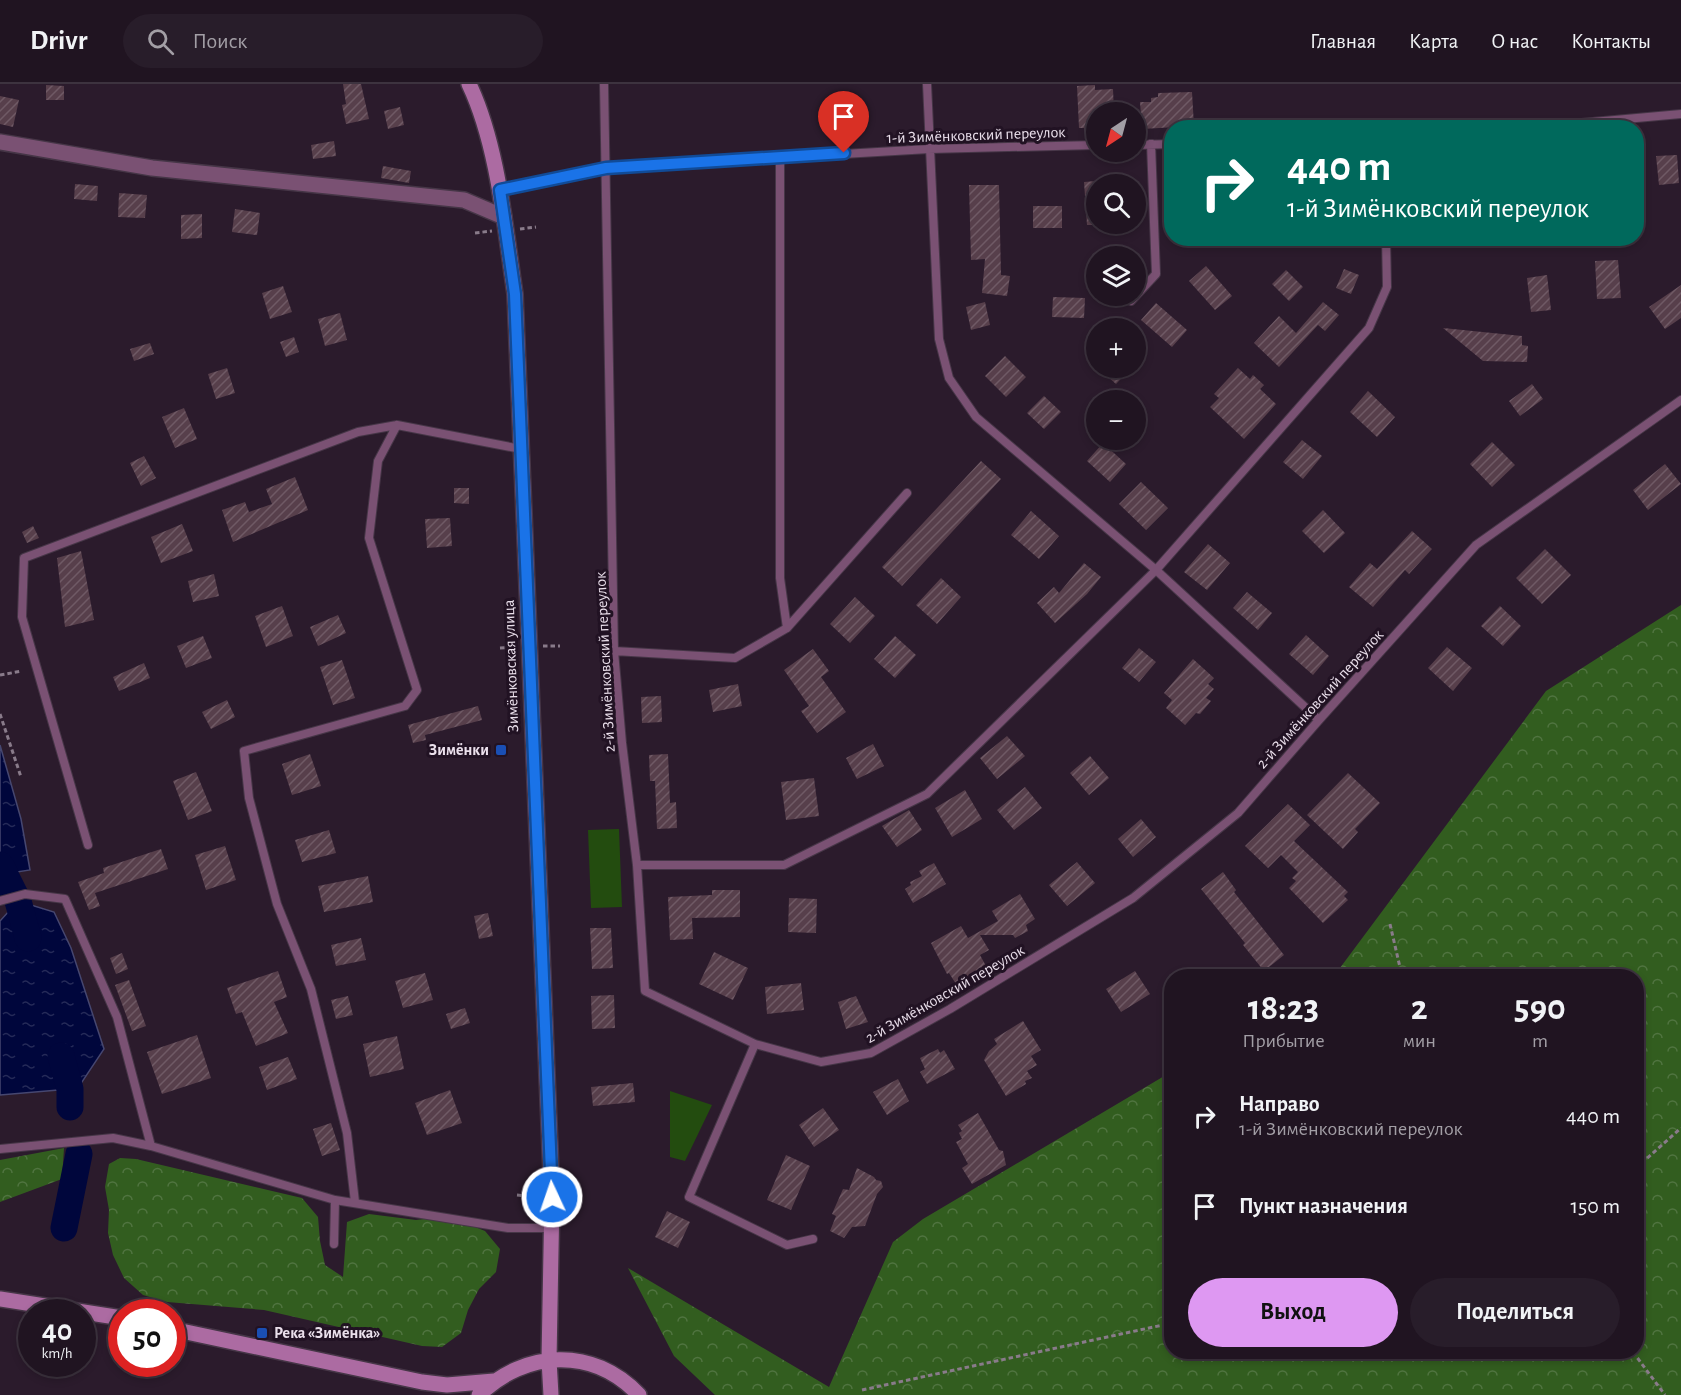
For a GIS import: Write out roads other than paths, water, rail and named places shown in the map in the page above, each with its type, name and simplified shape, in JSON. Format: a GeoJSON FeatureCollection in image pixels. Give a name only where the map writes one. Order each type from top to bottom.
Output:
{"type":"FeatureCollection","features":[{"type":"Feature","properties":{"kind":"main road","name":"Зимёнковская улица"},"geometry":{"type":"LineString","coordinates":[[469,84],[500,190],[515,294],[552,1197],[549,1360],[551,1395]]}},
{"type":"Feature","properties":{"kind":"main road"},"geometry":{"type":"LineString","coordinates":[[0,1299],[108,1316]]}},
{"type":"Feature","properties":{"kind":"main road"},"geometry":{"type":"LineString","coordinates":[[186,1332],[423,1382],[447,1385],[494,1381]]}},
{"type":"Feature","properties":{"kind":"main road"},"geometry":{"type":"LineString","coordinates":[[479,1395],[494,1381],[520,1366],[549,1360],[566,1360],[597,1366],[625,1382],[639,1395]]}},
{"type":"Feature","properties":{"kind":"street"},"geometry":{"type":"LineString","coordinates":[[0,142],[152,168],[464,200],[504,218]]}},
{"type":"Feature","properties":{"kind":"lane","name":"2-й Зимёнковский переулок"},"geometry":{"type":"LineString","coordinates":[[604,84],[614,651],[622,743],[637,865],[645,991],[755,1044],[821,1062],[871,1053],[950,1010],[1133,898],[1238,813],[1476,545],[1681,400]]}},
{"type":"Feature","properties":{"kind":"lane"},"geometry":{"type":"LineString","coordinates":[[927,84],[939,339],[949,378],[976,417],[1156,570],[1319,720]]}},
{"type":"Feature","properties":{"kind":"lane"},"geometry":{"type":"LineString","coordinates":[[1622,120],[1681,114]]}},
{"type":"Feature","properties":{"kind":"lane"},"geometry":{"type":"LineString","coordinates":[[1146,144],[1164,144]]}},
{"type":"Feature","properties":{"kind":"lane"},"geometry":{"type":"LineString","coordinates":[[1146,285],[1156,274],[1151,144]]}},
{"type":"Feature","properties":{"kind":"lane","name":"1-й Зимёнковский переулок"},"geometry":{"type":"LineString","coordinates":[[500,190],[606,168],[929,149],[1086,145]]}},
{"type":"Feature","properties":{"kind":"lane"},"geometry":{"type":"LineString","coordinates":[[780,157],[780,578],[787,628]]}},
{"type":"Feature","properties":{"kind":"lane"},"geometry":{"type":"LineString","coordinates":[[637,865],[784,865],[927,794],[1156,570],[1369,328],[1387,287],[1386,246]]}},
{"type":"Feature","properties":{"kind":"lane"},"geometry":{"type":"LineString","coordinates":[[88,845],[22,617],[24,558],[358,432],[397,425],[521,449]]}},
{"type":"Feature","properties":{"kind":"lane"},"geometry":{"type":"LineString","coordinates":[[355,1202],[347,1133],[311,989],[277,904],[249,798],[243,751],[405,706],[417,690],[369,537],[378,461],[397,425]]}},
{"type":"Feature","properties":{"kind":"lane"},"geometry":{"type":"LineString","coordinates":[[614,651],[735,658],[787,628],[907,493]]}},
{"type":"Feature","properties":{"kind":"lane"},"geometry":{"type":"LineString","coordinates":[[0,901],[25,894],[65,899],[117,1017],[151,1146]]}},
{"type":"Feature","properties":{"kind":"lane"},"geometry":{"type":"LineString","coordinates":[[755,1044],[689,1197],[787,1245],[813,1239]]}},
{"type":"Feature","properties":{"kind":"lane"},"geometry":{"type":"LineString","coordinates":[[0,1149],[113,1138],[151,1146],[335,1200],[508,1228],[551,1228]]}},
{"type":"Feature","properties":{"kind":"lane"},"geometry":{"type":"LineString","coordinates":[[334,1244],[335,1200]]}},
{"type":"Feature","properties":{"kind":"water"},"geometry":{"type":"Polygon","coordinates":[[[0,745],[21,819],[30,870],[4,874],[0,874],[0,745]]]}},
{"type":"Feature","properties":{"kind":"water"},"geometry":{"type":"Polygon","coordinates":[[[18,901],[54,912],[71,948],[104,1049],[80,1085],[70,1089],[0,1095],[0,921],[18,901]]]}},
{"type":"Feature","properties":{"kind":"waterway"},"geometry":{"type":"LineString","coordinates":[[0,865],[18,901],[28,938]]}},
{"type":"Feature","properties":{"kind":"waterway"},"geometry":{"type":"LineString","coordinates":[[61,1056],[70,1089],[70,1107]]}},
{"type":"Feature","properties":{"kind":"waterway"},"geometry":{"type":"LineString","coordinates":[[64,1228],[79,1154]]}},
{"type":"Feature","properties":{"kind":"place","name":"Зимёнки"},"geometry":{"type":"Point","coordinates":[501,750]}},
{"type":"Feature","properties":{"kind":"place","name":"Река «Зимёнка»"},"geometry":{"type":"Point","coordinates":[262,1333]}}]}
